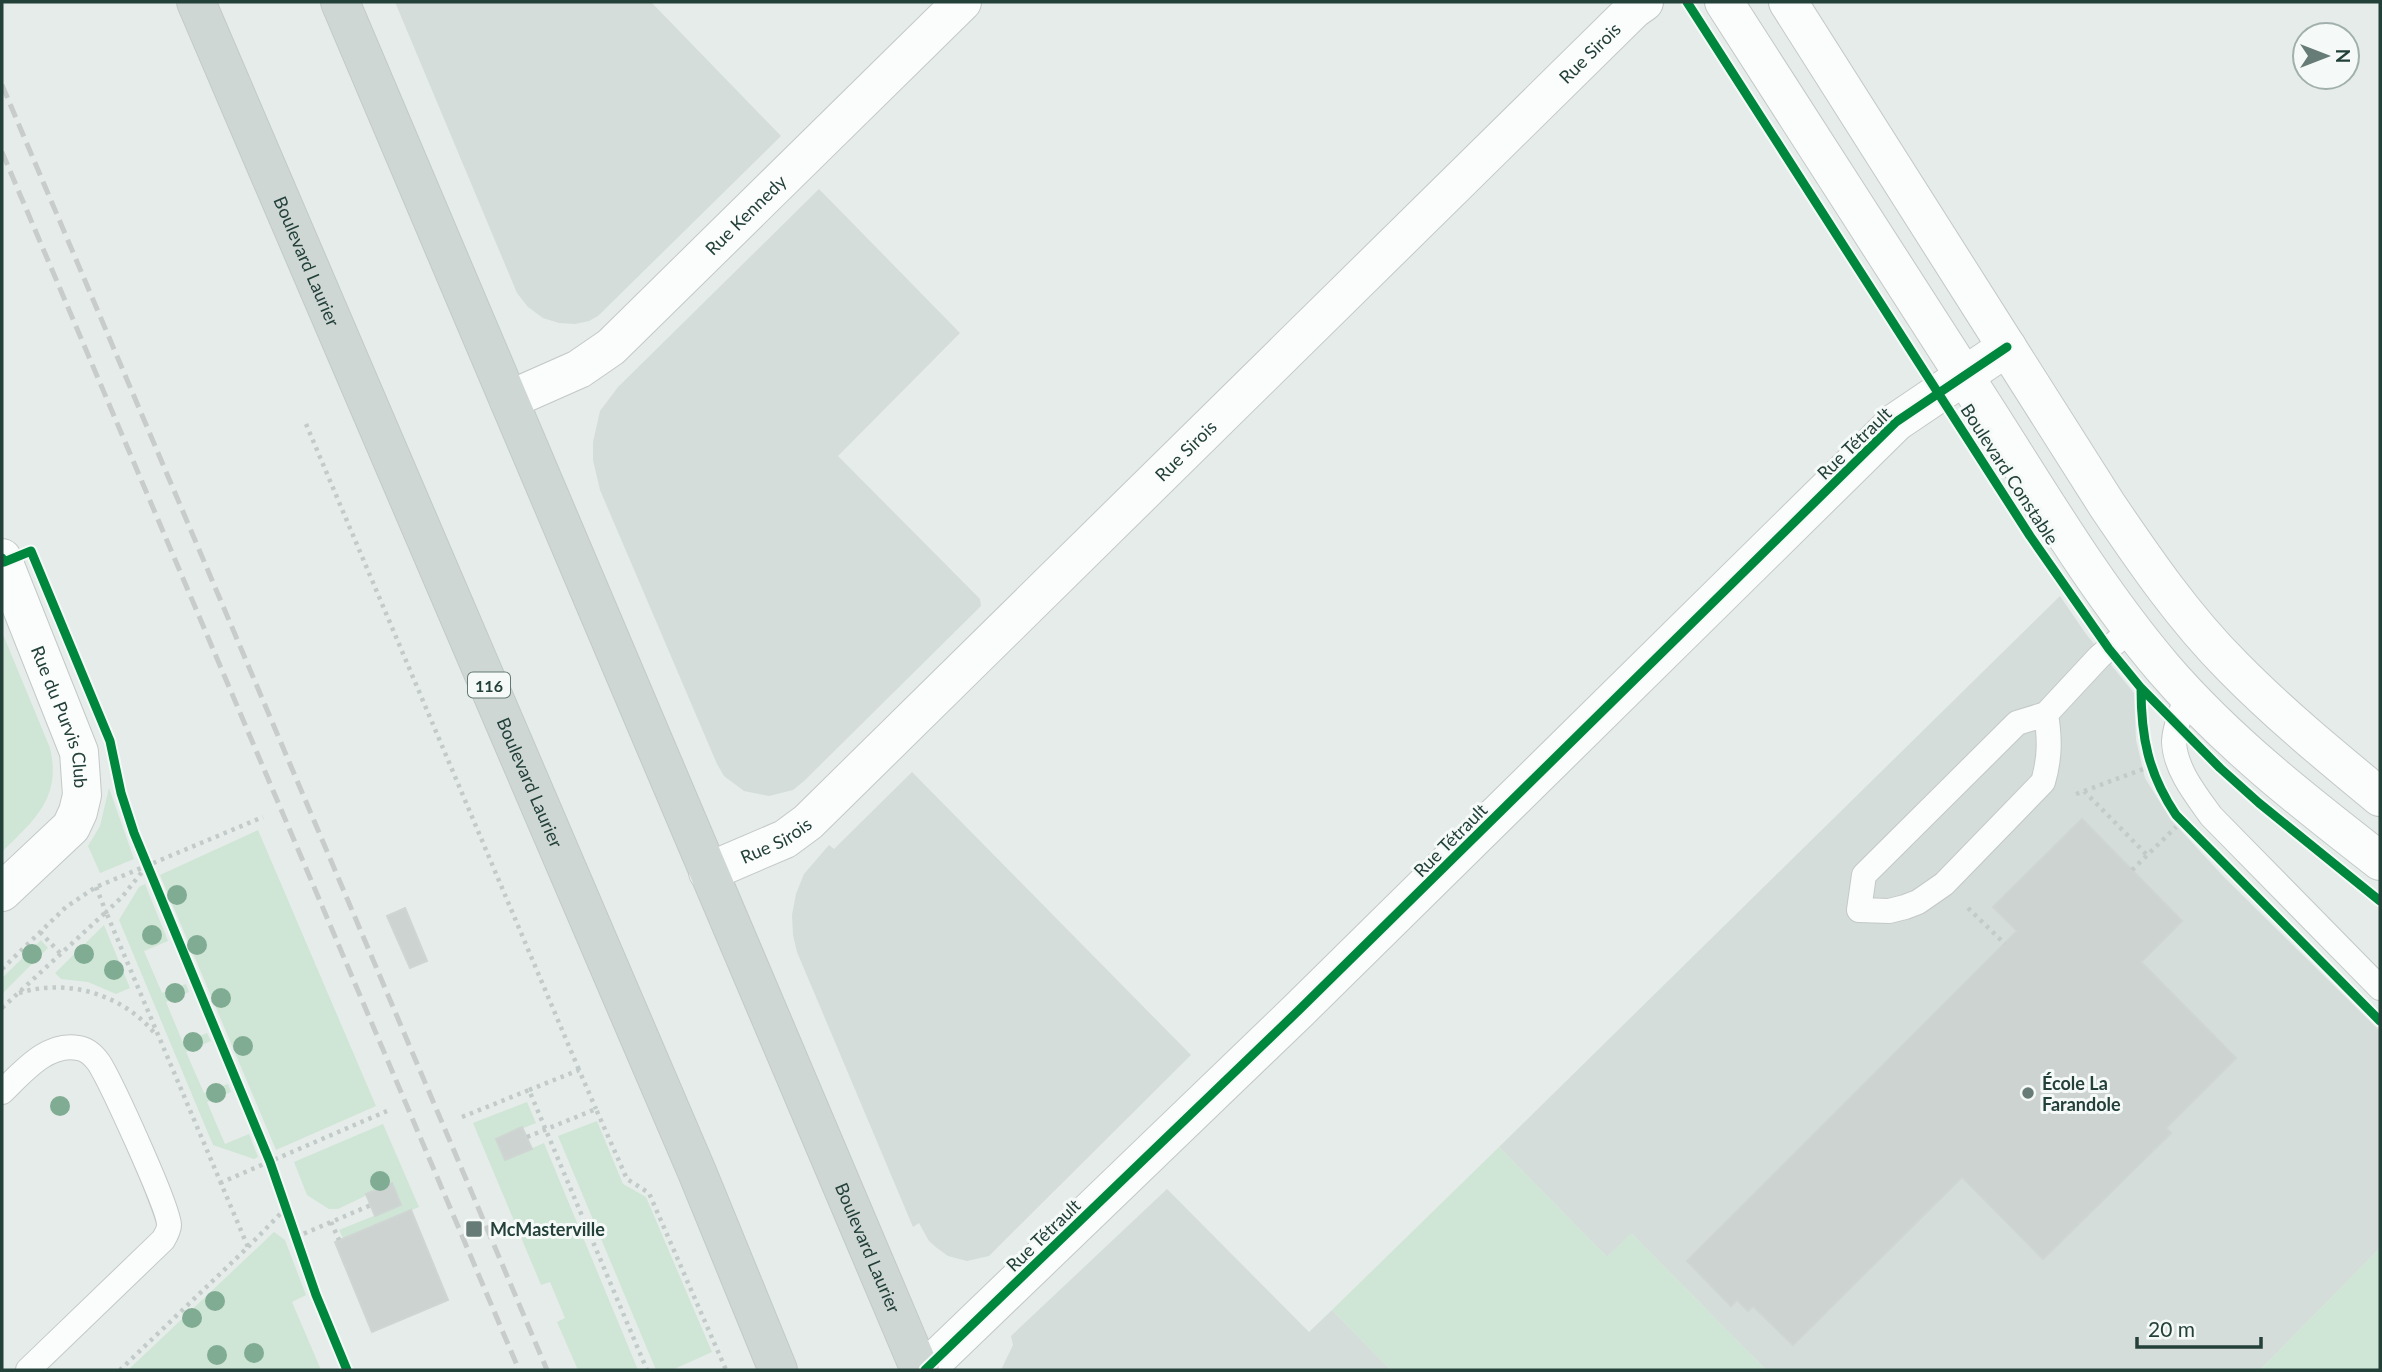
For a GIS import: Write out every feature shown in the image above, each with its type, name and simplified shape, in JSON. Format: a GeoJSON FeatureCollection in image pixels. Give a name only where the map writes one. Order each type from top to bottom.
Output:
{"type":"FeatureCollection","features":[{"type":"Feature","properties":{"kind":"main road","name":"Boulevard Laurier"},"geometry":{"type":"LineString","coordinates":[[196,2],[697,1171],[778,1370]]}},
{"type":"Feature","properties":{"kind":"main road","name":"Boulevard Laurier"},"geometry":{"type":"LineString","coordinates":[[340,2],[920,1370]]}},
{"type":"Feature","properties":{"kind":"street","name":"Rue Kennedy"},"geometry":{"type":"LineString","coordinates":[[509,400],[579,369],[611,347],[962,2]]}},
{"type":"Feature","properties":{"kind":"street","name":"Rue Sirois"},"geometry":{"type":"LineString","coordinates":[[708,872],[785,839],[808,822],[1633,9],[1644,2]]}},
{"type":"Feature","properties":{"kind":"street","name":"Boulevard Constable"},"geometry":{"type":"LineString","coordinates":[[1724,2],[2052,513],[2132,629],[2187,694],[2294,795],[2380,861]]}},
{"type":"Feature","properties":{"kind":"street"},"geometry":{"type":"LineString","coordinates":[[1788,2],[2107,505],[2179,605],[2230,664],[2287,719],[2380,797]]}},
{"type":"Feature","properties":{"kind":"street","name":"Rue Tétrault"},"geometry":{"type":"LineString","coordinates":[[925,1370],[1299,1010],[1896,422],[2007,347]]}},
{"type":"Feature","properties":{"kind":"street","name":"Rue du Purvis Club"},"geometry":{"type":"LineString","coordinates":[[2,558],[79,751],[82,795],[71,827],[2,892]]}},
{"type":"Feature","properties":{"kind":"lane"},"geometry":{"type":"LineString","coordinates":[[2046,715],[2050,742],[2043,782],[1944,884],[1905,907],[1889,911],[1859,910],[1864,875],[2017,723],[2046,715],[2099,657],[2132,629]]}},
{"type":"Feature","properties":{"kind":"lane"},"geometry":{"type":"LineString","coordinates":[[2187,694],[2174,740],[2176,757],[2197,796],[2211,816],[2380,988]]}},
{"type":"Feature","properties":{"kind":"lane"},"geometry":{"type":"LineString","coordinates":[[2,1091],[36,1061],[54,1051],[77,1048],[90,1054],[102,1068],[165,1207],[169,1225],[163,1240],[28,1370]]}},
{"type":"Feature","properties":{"kind":"path"},"geometry":{"type":"LineString","coordinates":[[306,424],[627,1179],[649,1194],[726,1370]]}},
{"type":"Feature","properties":{"kind":"path"},"geometry":{"type":"LineString","coordinates":[[2147,757],[2154,777]]}},
{"type":"Feature","properties":{"kind":"path"},"geometry":{"type":"LineString","coordinates":[[2084,791],[2147,855]]}},
{"type":"Feature","properties":{"kind":"path"},"geometry":{"type":"LineString","coordinates":[[2,969],[66,907],[96,887],[263,817]]}},
{"type":"Feature","properties":{"kind":"path"},"geometry":{"type":"LineString","coordinates":[[2132,870],[2179,818],[2189,830]]}},
{"type":"Feature","properties":{"kind":"path"},"geometry":{"type":"LineString","coordinates":[[142,855],[152,878]]}},
{"type":"Feature","properties":{"kind":"path"},"geometry":{"type":"LineString","coordinates":[[96,887],[106,912],[147,866]]}},
{"type":"Feature","properties":{"kind":"path"},"geometry":{"type":"LineString","coordinates":[[1965,905],[2004,944]]}},
{"type":"Feature","properties":{"kind":"path"},"geometry":{"type":"LineString","coordinates":[[40,932],[61,954]]}},
{"type":"Feature","properties":{"kind":"path"},"geometry":{"type":"LineString","coordinates":[[16,994],[50,987],[88,991],[131,1012],[161,1041]]}},
{"type":"Feature","properties":{"kind":"path"},"geometry":{"type":"LineString","coordinates":[[461,1117],[579,1070]]}},
{"type":"Feature","properties":{"kind":"path"},"geometry":{"type":"LineString","coordinates":[[529,1090],[647,1370]]}},
{"type":"Feature","properties":{"kind":"path"},"geometry":{"type":"LineString","coordinates":[[527,1138],[596,1109]]}},
{"type":"Feature","properties":{"kind":"path"},"geometry":{"type":"LineString","coordinates":[[220,1183],[272,1167],[387,1111]]}},
{"type":"Feature","properties":{"kind":"path"},"geometry":{"type":"LineString","coordinates":[[265,1149],[272,1167]]}},
{"type":"Feature","properties":{"kind":"path"},"geometry":{"type":"LineString","coordinates":[[292,1226],[297,1242],[331,1222],[371,1205]]}},
{"type":"Feature","properties":{"kind":"path"},"geometry":{"type":"LineString","coordinates":[[248,1247],[286,1207]]}},
{"type":"Feature","properties":{"kind":"path"},"geometry":{"type":"LineString","coordinates":[[331,1222],[339,1240]]}},
{"type":"Feature","properties":{"kind":"shaded area"},"geometry":{"type":"Polygon","coordinates":[[[395,2],[651,2],[781,136],[598,316],[575,324],[543,318],[528,307],[517,293],[395,2]]]}},
{"type":"Feature","properties":{"kind":"shaded area"},"geometry":{"type":"Polygon","coordinates":[[[819,189],[960,333],[838,456],[980,599],[981,606],[804,781],[793,790],[769,796],[744,791],[724,776],[717,764],[600,490],[593,460],[593,442],[600,411],[618,387],[819,189]]]}},
{"type":"Feature","properties":{"kind":"shaded area"},"geometry":{"type":"Polygon","coordinates":[[[2060,596],[2086,634],[2134,693],[2136,740],[2145,778],[2171,820],[2225,878],[2380,1031],[2380,1248],[2260,1370],[1766,1370],[1632,1234],[1607,1257],[1499,1147],[2060,596]]]}},
{"type":"Feature","properties":{"kind":"shaded area"},"geometry":{"type":"Polygon","coordinates":[[[912,772],[1191,1055],[989,1256],[967,1261],[948,1256],[937,1248],[929,1241],[919,1223],[913,1227],[797,952],[793,935],[792,915],[804,874],[829,845],[834,849],[912,772]]]}},
{"type":"Feature","properties":{"kind":"shaded area"},"geometry":{"type":"Polygon","coordinates":[[[1167,1189],[1309,1332],[1332,1310],[1391,1370],[1001,1370],[1013,1345],[1011,1336],[1167,1189]]]}},
{"type":"Feature","properties":{"kind":"green space"},"geometry":{"type":"Polygon","coordinates":[[[2,632],[50,748],[53,766],[49,794],[42,807],[2,852],[2,632]]]}},
{"type":"Feature","properties":{"kind":"green space"},"geometry":{"type":"Polygon","coordinates":[[[109,788],[134,859],[100,873],[88,846],[100,826],[109,788]]]}},
{"type":"Feature","properties":{"kind":"green space"},"geometry":{"type":"Polygon","coordinates":[[[258,830],[376,1106],[276,1150],[160,875],[258,830]]]}},
{"type":"Feature","properties":{"kind":"green space"},"geometry":{"type":"Polygon","coordinates":[[[145,884],[168,941],[144,951],[162,993],[186,984],[189,992],[166,1002],[183,1043],[207,1033],[211,1041],[186,1052],[204,1093],[228,1084],[231,1092],[207,1102],[225,1144],[249,1134],[258,1157],[254,1159],[213,1145],[119,920],[139,887],[145,884]]]}},
{"type":"Feature","properties":{"kind":"green space"},"geometry":{"type":"Polygon","coordinates":[[[104,925],[130,988],[116,994],[88,982],[61,979],[55,973],[104,925]]]}},
{"type":"Feature","properties":{"kind":"green space"},"geometry":{"type":"Polygon","coordinates":[[[41,940],[48,948],[2,994],[2,978],[41,940]]]}},
{"type":"Feature","properties":{"kind":"green space"},"geometry":{"type":"Polygon","coordinates":[[[527,1102],[536,1123],[496,1139],[505,1160],[544,1143],[638,1370],[578,1370],[557,1322],[565,1318],[550,1282],[541,1285],[473,1123],[527,1102]]]}},
{"type":"Feature","properties":{"kind":"green space"},"geometry":{"type":"Polygon","coordinates":[[[597,1121],[623,1184],[646,1197],[712,1352],[672,1370],[656,1370],[558,1136],[597,1121]]]}},
{"type":"Feature","properties":{"kind":"green space"},"geometry":{"type":"Polygon","coordinates":[[[383,1124],[419,1207],[343,1238],[339,1230],[401,1205],[392,1183],[338,1209],[329,1209],[307,1195],[294,1162],[383,1124]]]}},
{"type":"Feature","properties":{"kind":"green space"},"geometry":{"type":"Polygon","coordinates":[[[1499,1147],[1607,1257],[1631,1233],[1766,1370],[1391,1370],[1332,1310],[1499,1147]]]}},
{"type":"Feature","properties":{"kind":"green space"},"geometry":{"type":"Polygon","coordinates":[[[274,1232],[285,1240],[306,1295],[292,1302],[321,1370],[128,1370],[274,1232]]]}},
{"type":"Feature","properties":{"kind":"green space"},"geometry":{"type":"Polygon","coordinates":[[[2380,1248],[2380,1370],[2260,1370],[2380,1248]]]}},
{"type":"Feature","properties":{"kind":"building","name":"École La Farandole"},"geometry":{"type":"Polygon","coordinates":[[[2082,819],[2182,921],[2141,962],[2236,1058],[2166,1128],[2171,1133],[2043,1259],[1962,1177],[1793,1345],[1753,1306],[1748,1311],[1737,1300],[1731,1306],[1687,1261],[2017,931],[1993,907],[2082,819]]]}},
{"type":"Feature","properties":{"kind":"building"},"geometry":{"type":"Polygon","coordinates":[[[405,908],[427,961],[410,968],[387,916],[405,908]]]}},
{"type":"Feature","properties":{"kind":"building"},"geometry":{"type":"Polygon","coordinates":[[[522,1127],[532,1149],[505,1160],[496,1139],[522,1127]]]}},
{"type":"Feature","properties":{"kind":"building"},"geometry":{"type":"Polygon","coordinates":[[[392,1183],[401,1205],[375,1216],[366,1194],[392,1183]]]}},
{"type":"Feature","properties":{"kind":"building"},"geometry":{"type":"Polygon","coordinates":[[[411,1210],[448,1300],[372,1332],[335,1242],[411,1210]]]}},
{"type":"Feature","properties":{"kind":"railway"},"geometry":{"type":"LineString","coordinates":[[2,85],[547,1370]]}},
{"type":"Feature","properties":{"kind":"railway"},"geometry":{"type":"LineString","coordinates":[[2,152],[519,1370]]}},
{"type":"Feature","properties":{"kind":"cycle path"},"geometry":{"type":"LineString","coordinates":[[1687,2],[2030,536],[2109,649],[2141,688],[2220,768],[2380,901]]}},
{"type":"Feature","properties":{"kind":"cycle path"},"geometry":{"type":"LineString","coordinates":[[925,1370],[1299,1010],[1896,422],[2007,347]]}},
{"type":"Feature","properties":{"kind":"cycle path"},"geometry":{"type":"LineString","coordinates":[[2,558],[4,562],[31,551],[110,741],[121,793],[134,833],[270,1162],[316,1295],[347,1370]]}},
{"type":"Feature","properties":{"kind":"cycle path"},"geometry":{"type":"LineString","coordinates":[[2141,688],[2148,754],[2159,784],[2176,815],[2380,1021]]}},
{"type":"Feature","properties":{"kind":"place","name":"École La Farandole"},"geometry":{"type":"Point","coordinates":[2028,1093]}},
{"type":"Feature","properties":{"kind":"place","name":"McMasterville"},"geometry":{"type":"Point","coordinates":[474,1229]}}]}
